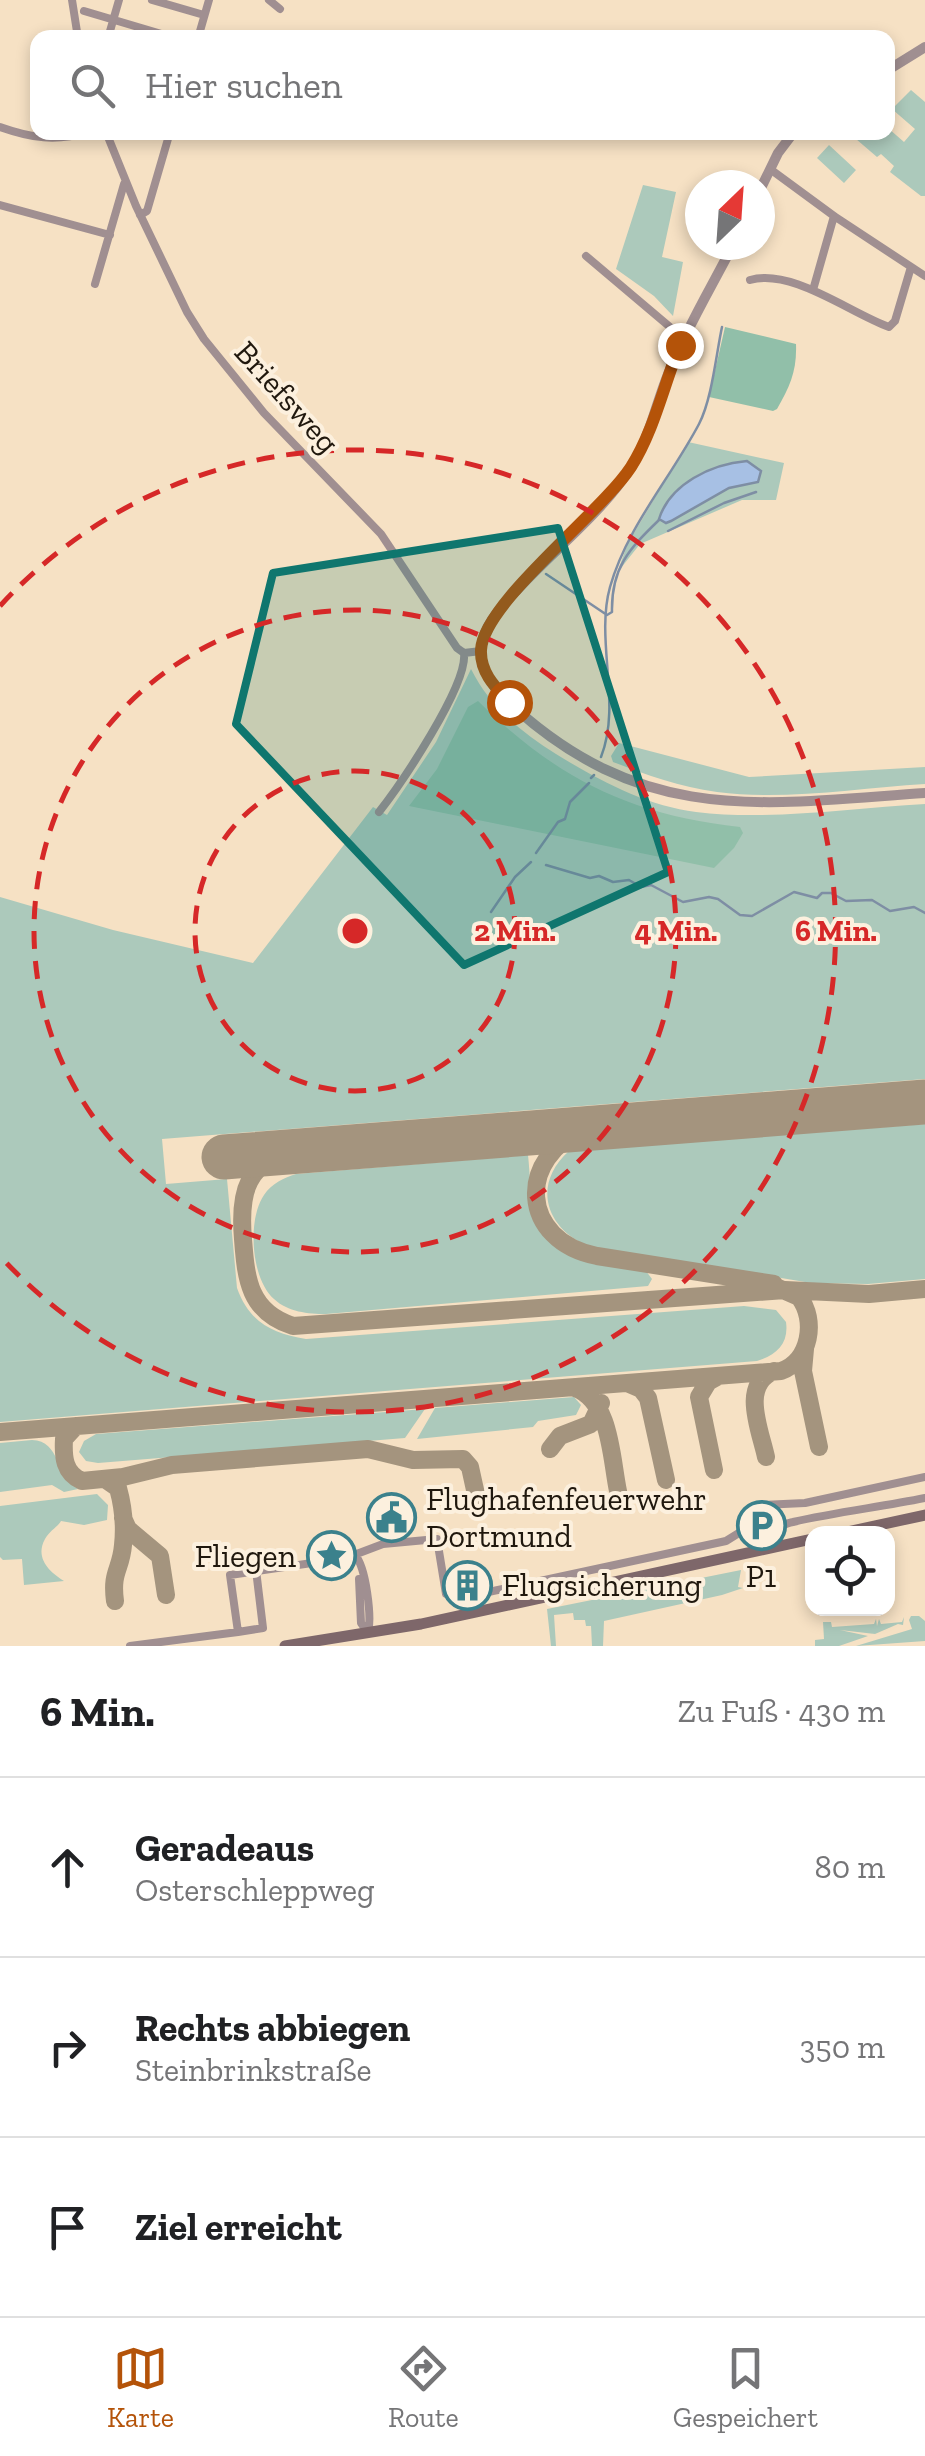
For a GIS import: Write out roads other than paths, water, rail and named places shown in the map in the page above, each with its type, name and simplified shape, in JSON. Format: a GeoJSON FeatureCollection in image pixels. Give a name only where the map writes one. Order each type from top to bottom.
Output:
{"type":"FeatureCollection","features":[{"type":"Feature","properties":{"kind":"main road"},"geometry":{"type":"LineString","coordinates":[[875,1526],[925,1515]]}},
{"type":"Feature","properties":{"kind":"main road"},"geometry":{"type":"LineString","coordinates":[[285,1646],[368,1633],[805,1540]]}},
{"type":"Feature","properties":{"kind":"street"},"geometry":{"type":"LineString","coordinates":[[72,0],[77,30]]}},
{"type":"Feature","properties":{"kind":"street"},"geometry":{"type":"LineString","coordinates":[[111,30],[119,0]]}},
{"type":"Feature","properties":{"kind":"street"},"geometry":{"type":"LineString","coordinates":[[152,0],[204,15]]}},
{"type":"Feature","properties":{"kind":"street"},"geometry":{"type":"LineString","coordinates":[[200,30],[209,0]]}},
{"type":"Feature","properties":{"kind":"street"},"geometry":{"type":"LineString","coordinates":[[269,0],[280,9]]}},
{"type":"Feature","properties":{"kind":"street"},"geometry":{"type":"LineString","coordinates":[[84,11],[146,30]]}},
{"type":"Feature","properties":{"kind":"street"},"geometry":{"type":"LineString","coordinates":[[895,65],[925,46]]}},
{"type":"Feature","properties":{"kind":"street"},"geometry":{"type":"LineString","coordinates":[[0,127],[30,137]]}},
{"type":"Feature","properties":{"kind":"street","name":"Briefsweg"},"geometry":{"type":"LineString","coordinates":[[109,140],[187,312],[217,356],[264,412],[380,534],[464,653]]}},
{"type":"Feature","properties":{"kind":"street"},"geometry":{"type":"LineString","coordinates":[[118,212],[126,205],[147,211],[168,140]]}},
{"type":"Feature","properties":{"kind":"street"},"geometry":{"type":"LineString","coordinates":[[788,140],[770,169],[925,276]]}},
{"type":"Feature","properties":{"kind":"street"},"geometry":{"type":"LineString","coordinates":[[95,284],[118,212],[124,179]]}},
{"type":"Feature","properties":{"kind":"street"},"geometry":{"type":"LineString","coordinates":[[0,205],[110,236]]}},
{"type":"Feature","properties":{"kind":"street"},"geometry":{"type":"LineString","coordinates":[[813,290],[834,216]]}},
{"type":"Feature","properties":{"kind":"street"},"geometry":{"type":"LineString","coordinates":[[586,256],[683,338]]}},
{"type":"Feature","properties":{"kind":"street"},"geometry":{"type":"LineString","coordinates":[[725,260],[683,338],[632,465],[612,493],[499,611],[486,631],[481,651],[489,679],[530,721],[572,752],[645,786],[692,798],[747,804],[925,793]]}},
{"type":"Feature","properties":{"kind":"street"},"geometry":{"type":"LineString","coordinates":[[750,280],[758,278],[813,290],[889,328],[896,321],[911,268]]}},
{"type":"Feature","properties":{"kind":"street"},"geometry":{"type":"LineString","coordinates":[[379,812],[432,733],[464,666],[464,653],[481,651]]}},
{"type":"Feature","properties":{"kind":"street"},"geometry":{"type":"LineString","coordinates":[[750,1526],[752,1511],[761,1506],[805,1503],[925,1477]]}},
{"type":"Feature","properties":{"kind":"street"},"geometry":{"type":"LineString","coordinates":[[750,1526],[766,1533],[790,1522],[925,1498]]}},
{"type":"Feature","properties":{"kind":"street"},"geometry":{"type":"LineString","coordinates":[[238,1632],[230,1575],[433,1537],[440,1542],[446,1594],[456,1599],[726,1541],[750,1526]]}},
{"type":"Feature","properties":{"kind":"street"},"geometry":{"type":"LineString","coordinates":[[356,1554],[362,1563],[371,1621],[368,1633]]}},
{"type":"Feature","properties":{"kind":"street"},"geometry":{"type":"LineString","coordinates":[[130,1646],[263,1628],[256,1570]]}},
{"type":"Feature","properties":{"kind":"water"},"geometry":{"type":"Polygon","coordinates":[[[747,461],[761,471],[758,482],[729,488],[666,523],[659,519],[672,496],[694,478],[720,466],[747,461]]]}},
{"type":"Feature","properties":{"kind":"waterway"},"geometry":{"type":"LineString","coordinates":[[601,757],[609,716],[605,629],[610,587],[627,544],[703,414],[722,327]]}},
{"type":"Feature","properties":{"kind":"waterway"},"geometry":{"type":"LineString","coordinates":[[668,531],[756,492]]}},
{"type":"Feature","properties":{"kind":"waterway"},"geometry":{"type":"LineString","coordinates":[[546,574],[607,615],[612,612],[615,583],[624,560],[659,520]]}},
{"type":"Feature","properties":{"kind":"waterway"},"geometry":{"type":"LineString","coordinates":[[591,778],[594,775]]}},
{"type":"Feature","properties":{"kind":"waterway"},"geometry":{"type":"LineString","coordinates":[[536,853],[558,822],[565,819],[570,802],[589,783]]}},
{"type":"Feature","properties":{"kind":"waterway"},"geometry":{"type":"LineString","coordinates":[[491,912],[515,877],[531,862]]}},
{"type":"Feature","properties":{"kind":"waterway"},"geometry":{"type":"LineString","coordinates":[[546,865],[590,878],[629,880],[641,887],[651,885],[683,902],[718,899],[740,915],[752,916],[794,892],[817,898],[822,893],[831,893],[846,901],[872,900],[890,911],[914,907],[925,913]]}},
{"type":"Feature","properties":{"kind":"place","name":"Flughafenfeuerwehr Dortmund"},"geometry":{"type":"Point","coordinates":[391,1517]}},
{"type":"Feature","properties":{"kind":"place","name":"P1"},"geometry":{"type":"Point","coordinates":[761,1526]}},
{"type":"Feature","properties":{"kind":"place","name":"Fliegen"},"geometry":{"type":"Point","coordinates":[331,1556]}},
{"type":"Feature","properties":{"kind":"place","name":"Flugsicherung"},"geometry":{"type":"Point","coordinates":[467,1585]}}]}
